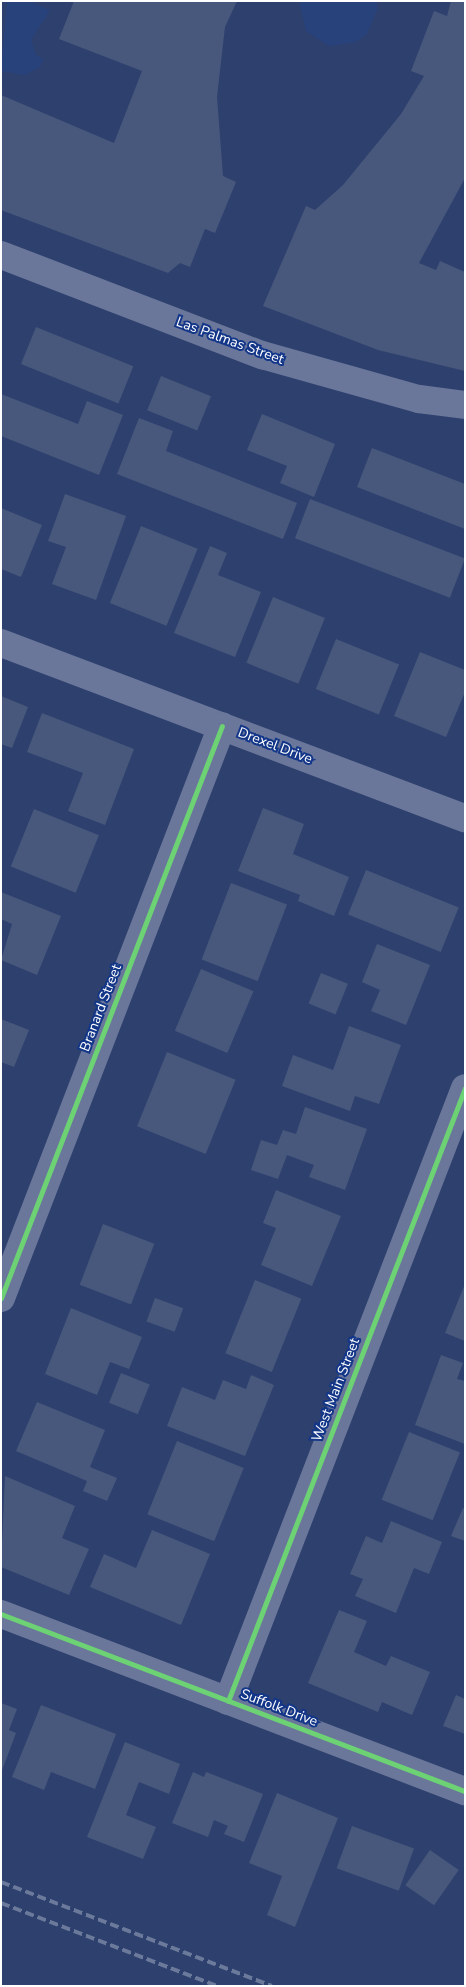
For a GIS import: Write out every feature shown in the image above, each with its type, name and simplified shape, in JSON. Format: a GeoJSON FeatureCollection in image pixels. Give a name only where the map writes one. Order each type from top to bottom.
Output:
{"type":"FeatureCollection","features":[{"type":"Feature","properties":{"kind":"street","name":"Las Palmas Street"},"geometry":{"type":"LineString","coordinates":[[1,255],[262,356],[419,399],[465,405]]}},
{"type":"Feature","properties":{"kind":"street","name":"Drexel Drive"},"geometry":{"type":"LineString","coordinates":[[1,643],[465,818]]}},
{"type":"Feature","properties":{"kind":"street","name":"Branard Street"},"geometry":{"type":"LineString","coordinates":[[1,1298],[222,726]]}},
{"type":"Feature","properties":{"kind":"street","name":"West Main Street"},"geometry":{"type":"LineString","coordinates":[[228,1701],[465,1088]]}},
{"type":"Feature","properties":{"kind":"street","name":"Suffolk Drive"},"geometry":{"type":"LineString","coordinates":[[1,1614],[465,1791]]}},
{"type":"Feature","properties":{"kind":"water"},"geometry":{"type":"Polygon","coordinates":[[[7,1],[28,1],[50,10],[31,40],[36,55],[43,59],[40,67],[25,75],[1,71],[7,1]]]}},
{"type":"Feature","properties":{"kind":"water"},"geometry":{"type":"Polygon","coordinates":[[[299,1],[377,1],[377,10],[367,34],[356,42],[329,46],[306,31],[299,1]]]}},
{"type":"Feature","properties":{"kind":"building"},"geometry":{"type":"Polygon","coordinates":[[[74,1],[237,1],[225,27],[217,97],[223,176],[236,182],[215,233],[205,229],[190,267],[180,263],[168,273],[1,210],[1,95],[114,143],[142,71],[59,39],[74,1]]]}},
{"type":"Feature","properties":{"kind":"building"},"geometry":{"type":"Polygon","coordinates":[[[451,1],[465,1],[465,178],[419,263],[436,270],[440,261],[465,272],[465,371],[378,350],[263,306],[306,206],[315,210],[343,185],[401,114],[424,76],[411,71],[434,11],[447,16],[451,1]]]}},
{"type":"Feature","properties":{"kind":"building"},"geometry":{"type":"Polygon","coordinates":[[[36,327],[133,366],[118,403],[21,364],[36,327]]]}},
{"type":"Feature","properties":{"kind":"building"},"geometry":{"type":"Polygon","coordinates":[[[161,376],[211,396],[197,431],[147,410],[161,376]]]}},
{"type":"Feature","properties":{"kind":"building"},"geometry":{"type":"Polygon","coordinates":[[[1,394],[78,424],[87,401],[123,415],[99,475],[1,436],[1,394]]]}},
{"type":"Feature","properties":{"kind":"building"},"geometry":{"type":"Polygon","coordinates":[[[262,414],[335,444],[314,497],[280,483],[287,466],[247,450],[262,414]]]}},
{"type":"Feature","properties":{"kind":"building"},"geometry":{"type":"Polygon","coordinates":[[[139,418],[173,431],[166,451],[297,503],[283,539],[117,474],[139,418]]]}},
{"type":"Feature","properties":{"kind":"building"},"geometry":{"type":"Polygon","coordinates":[[[372,448],[465,484],[465,529],[357,487],[372,448]]]}},
{"type":"Feature","properties":{"kind":"building"},"geometry":{"type":"Polygon","coordinates":[[[65,494],[126,516],[96,600],[52,584],[66,547],[48,541],[65,494]]]}},
{"type":"Feature","properties":{"kind":"building"},"geometry":{"type":"Polygon","coordinates":[[[310,499],[465,558],[450,598],[295,538],[310,499]]]}},
{"type":"Feature","properties":{"kind":"building"},"geometry":{"type":"Polygon","coordinates":[[[1,508],[42,525],[21,577],[1,569],[1,508]]]}},
{"type":"Feature","properties":{"kind":"building"},"geometry":{"type":"Polygon","coordinates":[[[141,526],[198,549],[166,626],[110,603],[141,526]]]}},
{"type":"Feature","properties":{"kind":"building"},"geometry":{"type":"Polygon","coordinates":[[[210,546],[227,553],[218,575],[261,592],[235,657],[174,633],[210,546]]]}},
{"type":"Feature","properties":{"kind":"building"},"geometry":{"type":"Polygon","coordinates":[[[273,597],[325,618],[298,684],[246,663],[273,597]]]}},
{"type":"Feature","properties":{"kind":"building"},"geometry":{"type":"Polygon","coordinates":[[[336,639],[399,664],[379,715],[316,689],[336,639]]]}},
{"type":"Feature","properties":{"kind":"building"},"geometry":{"type":"Polygon","coordinates":[[[420,652],[465,670],[465,692],[446,737],[394,716],[420,652]]]}},
{"type":"Feature","properties":{"kind":"building"},"geometry":{"type":"Polygon","coordinates":[[[1,696],[28,707],[12,748],[1,744],[1,696]]]}},
{"type":"Feature","properties":{"kind":"building"},"geometry":{"type":"Polygon","coordinates":[[[42,713],[134,749],[105,825],[68,811],[83,773],[27,752],[42,713]]]}},
{"type":"Feature","properties":{"kind":"building"},"geometry":{"type":"Polygon","coordinates":[[[263,808],[304,824],[293,854],[349,877],[334,916],[298,901],[300,895],[238,871],[263,808]]]}},
{"type":"Feature","properties":{"kind":"building"},"geometry":{"type":"Polygon","coordinates":[[[34,809],[99,835],[76,893],[11,866],[34,809]]]}},
{"type":"Feature","properties":{"kind":"building"},"geometry":{"type":"Polygon","coordinates":[[[366,870],[459,907],[441,952],[348,915],[366,870]]]}},
{"type":"Feature","properties":{"kind":"building"},"geometry":{"type":"Polygon","coordinates":[[[231,883],[287,905],[258,981],[202,960],[231,883]]]}},
{"type":"Feature","properties":{"kind":"building"},"geometry":{"type":"Polygon","coordinates":[[[1,892],[61,916],[37,975],[1,960],[12,924],[1,919],[1,892]]]}},
{"type":"Feature","properties":{"kind":"building"},"geometry":{"type":"Polygon","coordinates":[[[377,944],[430,965],[406,1025],[371,1011],[380,990],[362,982],[377,944]]]}},
{"type":"Feature","properties":{"kind":"building"},"geometry":{"type":"Polygon","coordinates":[[[201,969],[253,991],[227,1053],[175,1031],[201,969]]]}},
{"type":"Feature","properties":{"kind":"building"},"geometry":{"type":"Polygon","coordinates":[[[321,973],[348,984],[336,1014],[309,1004],[321,973]]]}},
{"type":"Feature","properties":{"kind":"building"},"geometry":{"type":"Polygon","coordinates":[[[1,1019],[29,1030],[14,1067],[1,1062],[1,1019]]]}},
{"type":"Feature","properties":{"kind":"building"},"geometry":{"type":"Polygon","coordinates":[[[349,1026],[401,1045],[379,1104],[355,1096],[350,1111],[282,1086],[293,1055],[333,1070],[349,1026]]]}},
{"type":"Feature","properties":{"kind":"building"},"geometry":{"type":"Polygon","coordinates":[[[167,1052],[236,1080],[206,1154],[137,1126],[167,1052]]]}},
{"type":"Feature","properties":{"kind":"building"},"geometry":{"type":"Polygon","coordinates":[[[305,1107],[367,1129],[345,1190],[309,1177],[314,1165],[287,1155],[278,1179],[251,1170],[261,1140],[277,1145],[283,1130],[296,1134],[305,1107]]]}},
{"type":"Feature","properties":{"kind":"building"},"geometry":{"type":"Polygon","coordinates":[[[276,1190],[341,1216],[312,1286],[261,1265],[276,1228],[263,1223],[276,1190]]]}},
{"type":"Feature","properties":{"kind":"building"},"geometry":{"type":"Polygon","coordinates":[[[103,1224],[154,1244],[131,1304],[80,1285],[103,1224]]]}},
{"type":"Feature","properties":{"kind":"building"},"geometry":{"type":"Polygon","coordinates":[[[255,1280],[301,1299],[272,1372],[225,1353],[255,1280]]]}},
{"type":"Feature","properties":{"kind":"building"},"geometry":{"type":"Polygon","coordinates":[[[465,1284],[465,1341],[445,1333],[465,1284]]]}},
{"type":"Feature","properties":{"kind":"building"},"geometry":{"type":"Polygon","coordinates":[[[155,1298],[183,1308],[175,1332],[146,1321],[155,1298]]]}},
{"type":"Feature","properties":{"kind":"building"},"geometry":{"type":"Polygon","coordinates":[[[71,1308],[142,1337],[129,1369],[110,1362],[97,1395],[45,1374],[71,1308]]]}},
{"type":"Feature","properties":{"kind":"building"},"geometry":{"type":"Polygon","coordinates":[[[441,1355],[463,1363],[457,1379],[465,1381],[465,1444],[415,1425],[441,1355]]]}},
{"type":"Feature","properties":{"kind":"building"},"geometry":{"type":"Polygon","coordinates":[[[121,1373],[150,1385],[138,1414],[109,1403],[121,1373]]]}},
{"type":"Feature","properties":{"kind":"building"},"geometry":{"type":"Polygon","coordinates":[[[251,1375],[274,1385],[245,1456],[167,1426],[182,1387],[215,1400],[223,1380],[246,1389],[251,1375]]]}},
{"type":"Feature","properties":{"kind":"building"},"geometry":{"type":"Polygon","coordinates":[[[37,1402],[105,1430],[90,1467],[117,1478],[107,1501],[83,1491],[87,1481],[16,1451],[37,1402]]]}},
{"type":"Feature","properties":{"kind":"building"},"geometry":{"type":"Polygon","coordinates":[[[409,1432],[460,1453],[433,1520],[382,1500],[409,1432]]]}},
{"type":"Feature","properties":{"kind":"building"},"geometry":{"type":"Polygon","coordinates":[[[177,1441],[244,1468],[214,1541],[147,1514],[177,1441]]]}},
{"type":"Feature","properties":{"kind":"building"},"geometry":{"type":"Polygon","coordinates":[[[5,1476],[75,1506],[62,1538],[89,1549],[69,1595],[1,1567],[5,1476]]]}},
{"type":"Feature","properties":{"kind":"building"},"geometry":{"type":"Polygon","coordinates":[[[463,1508],[465,1509],[465,1541],[451,1536],[463,1508]]]}},
{"type":"Feature","properties":{"kind":"building"},"geometry":{"type":"Polygon","coordinates":[[[391,1521],[442,1542],[429,1574],[414,1568],[396,1613],[355,1596],[363,1579],[350,1574],[366,1536],[382,1543],[391,1521]]]}},
{"type":"Feature","properties":{"kind":"building"},"geometry":{"type":"Polygon","coordinates":[[[152,1530],[210,1554],[181,1625],[90,1587],[104,1554],[136,1568],[152,1530]]]}},
{"type":"Feature","properties":{"kind":"building"},"geometry":{"type":"Polygon","coordinates":[[[339,1610],[367,1621],[354,1652],[386,1666],[391,1656],[430,1672],[412,1715],[382,1702],[378,1712],[308,1683],[339,1610]]]}},
{"type":"Feature","properties":{"kind":"building"},"geometry":{"type":"Polygon","coordinates":[[[456,1695],[465,1699],[465,1734],[443,1726],[456,1695]]]}},
{"type":"Feature","properties":{"kind":"building"},"geometry":{"type":"Polygon","coordinates":[[[1,1703],[17,1709],[9,1730],[16,1733],[1,1773],[1,1703]]]}},
{"type":"Feature","properties":{"kind":"building"},"geometry":{"type":"Polygon","coordinates":[[[41,1705],[116,1734],[95,1789],[51,1772],[44,1790],[12,1777],[41,1705]]]}},
{"type":"Feature","properties":{"kind":"building"},"geometry":{"type":"Polygon","coordinates":[[[125,1742],[180,1764],[169,1794],[139,1782],[126,1815],[156,1827],[143,1859],[87,1837],[125,1742]]]}},
{"type":"Feature","properties":{"kind":"building"},"geometry":{"type":"Polygon","coordinates":[[[193,1772],[204,1777],[206,1772],[263,1794],[244,1842],[224,1834],[228,1826],[214,1820],[208,1837],[172,1823],[193,1772]]]}},
{"type":"Feature","properties":{"kind":"building"},"geometry":{"type":"Polygon","coordinates":[[[277,1793],[338,1818],[295,1927],[267,1915],[282,1876],[249,1863],[277,1793]]]}},
{"type":"Feature","properties":{"kind":"building"},"geometry":{"type":"Polygon","coordinates":[[[352,1826],[414,1849],[399,1891],[337,1868],[352,1826]]]}},
{"type":"Feature","properties":{"kind":"building"},"geometry":{"type":"Polygon","coordinates":[[[430,1850],[459,1870],[434,1905],[405,1885],[430,1850]]]}},
{"type":"Feature","properties":{"kind":"railway"},"geometry":{"type":"LineString","coordinates":[[1,1882],[272,1986]]}},
{"type":"Feature","properties":{"kind":"railway"},"geometry":{"type":"LineString","coordinates":[[1,1903],[217,1986]]}},
{"type":"Feature","properties":{"kind":"cycle path"},"geometry":{"type":"LineString","coordinates":[[1,1298],[222,726]]}},
{"type":"Feature","properties":{"kind":"cycle path"},"geometry":{"type":"LineString","coordinates":[[228,1701],[465,1088]]}},
{"type":"Feature","properties":{"kind":"cycle path"},"geometry":{"type":"LineString","coordinates":[[1,1614],[465,1791]]}}]}
